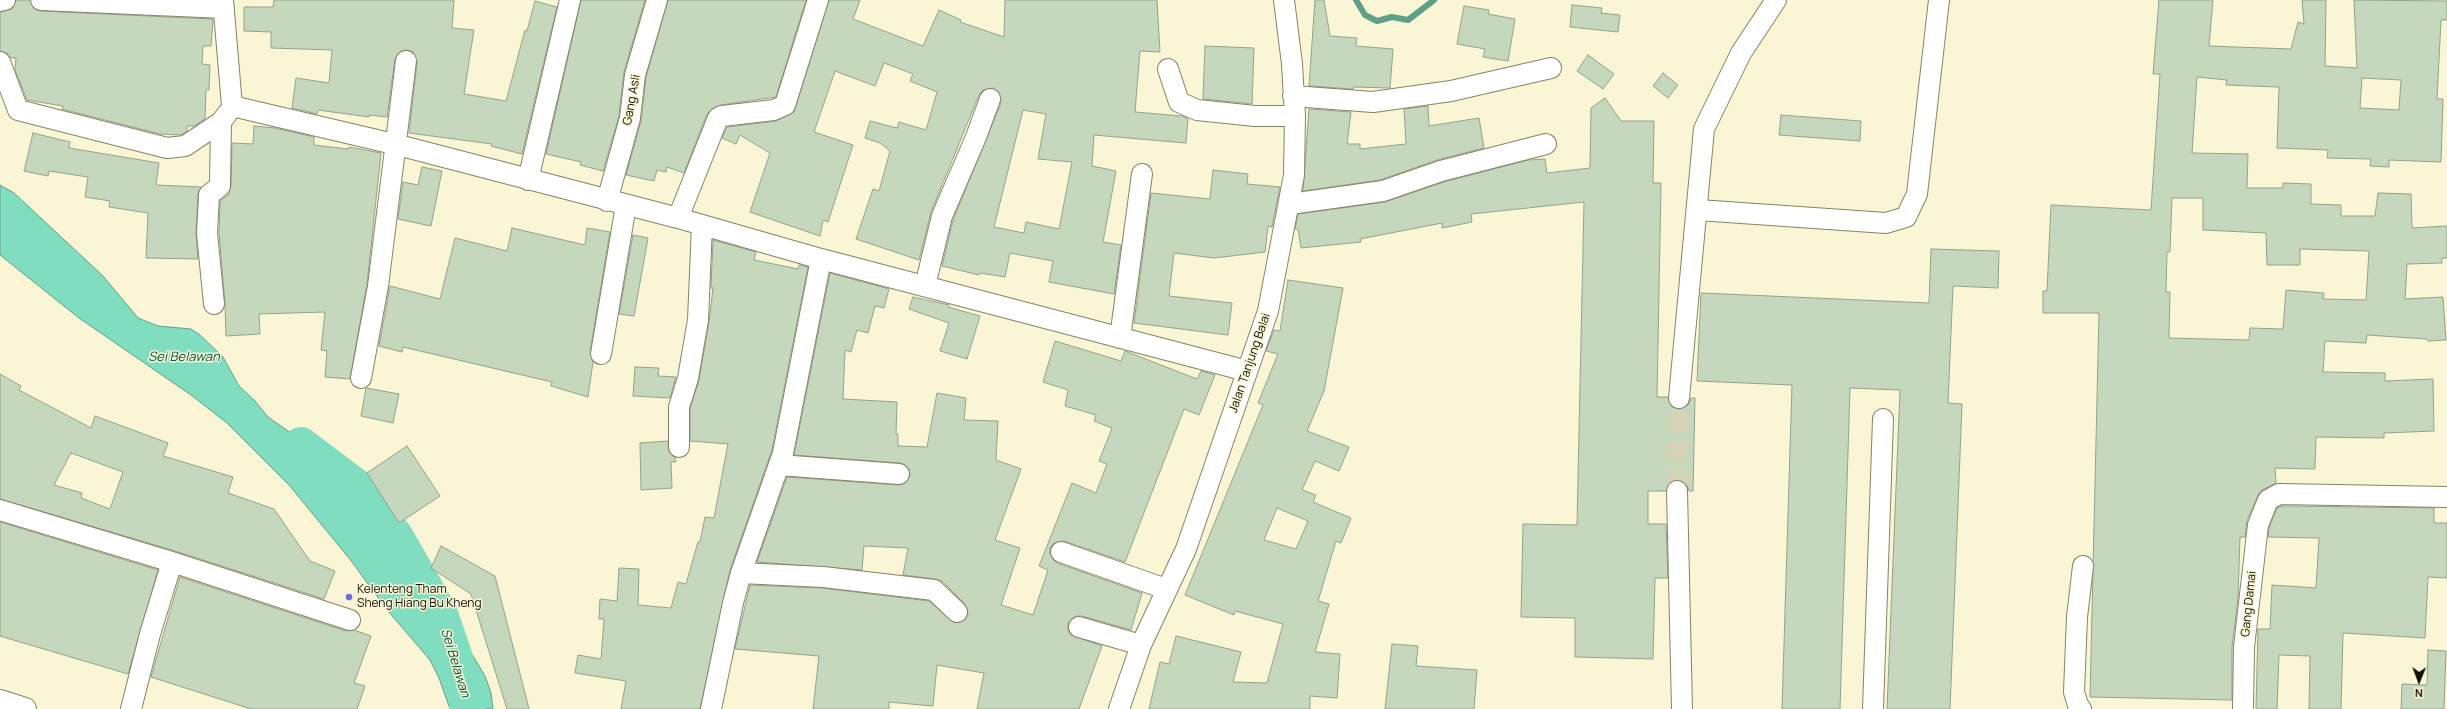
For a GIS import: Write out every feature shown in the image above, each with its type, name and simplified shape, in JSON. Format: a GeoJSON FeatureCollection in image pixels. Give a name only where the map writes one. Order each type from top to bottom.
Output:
{"type":"FeatureCollection","features":[{"type":"Feature","properties":{"kind":"highway"},"geometry":{"type":"LineString","coordinates":[[0,701],[25,709]]}},
{"type":"Feature","properties":{"kind":"street"},"geometry":{"type":"LineString","coordinates":[[0,1],[5,0]]}},
{"type":"Feature","properties":{"kind":"street"},"geometry":{"type":"LineString","coordinates":[[0,62],[18,110],[167,148],[185,146],[222,122],[232,106],[223,4],[41,0]]}},
{"type":"Feature","properties":{"kind":"street"},"geometry":{"type":"LineString","coordinates":[[528,180],[570,0]]}},
{"type":"Feature","properties":{"kind":"street","name":"Gang Asli"},"geometry":{"type":"LineString","coordinates":[[606,201],[630,118],[635,75],[657,0]]}},
{"type":"Feature","properties":{"kind":"street"},"geometry":{"type":"LineString","coordinates":[[678,218],[718,118],[722,116],[774,110],[785,105],[818,0]]}},
{"type":"Feature","properties":{"kind":"street","name":"Jalan Tanjung Balai"},"geometry":{"type":"LineString","coordinates":[[1119,709],[1141,645],[1186,548],[1268,311],[1290,204],[1294,175],[1293,96],[1288,22],[1284,0]]}},
{"type":"Feature","properties":{"kind":"street"},"geometry":{"type":"LineString","coordinates":[[1679,398],[1698,210],[1700,156],[1704,129],[1741,53],[1776,0]]}},
{"type":"Feature","properties":{"kind":"street"},"geometry":{"type":"LineString","coordinates":[[1698,210],[1886,223],[1906,217],[1917,194],[1939,0]]}},
{"type":"Feature","properties":{"kind":"street"},"geometry":{"type":"LineString","coordinates":[[361,378],[378,286],[398,145],[406,62]]}},
{"type":"Feature","properties":{"kind":"street"},"geometry":{"type":"LineString","coordinates":[[1293,96],[1373,102],[1451,91],[1551,68]]}},
{"type":"Feature","properties":{"kind":"street"},"geometry":{"type":"LineString","coordinates":[[1168,70],[1179,102],[1197,110],[1255,116],[1294,116]]}},
{"type":"Feature","properties":{"kind":"street"},"geometry":{"type":"LineString","coordinates":[[926,286],[942,216],[976,137],[990,99]]}},
{"type":"Feature","properties":{"kind":"street"},"geometry":{"type":"LineString","coordinates":[[232,106],[398,145],[606,201],[678,218],[821,259],[1247,371]]}},
{"type":"Feature","properties":{"kind":"street"},"geometry":{"type":"LineString","coordinates":[[214,304],[208,226],[209,195],[220,186],[222,122]]}},
{"type":"Feature","properties":{"kind":"street"},"geometry":{"type":"LineString","coordinates":[[1290,204],[1384,191],[1441,171],[1546,144]]}},
{"type":"Feature","properties":{"kind":"street"},"geometry":{"type":"LineString","coordinates":[[1120,338],[1142,174]]}},
{"type":"Feature","properties":{"kind":"street"},"geometry":{"type":"LineString","coordinates":[[602,354],[626,205]]}},
{"type":"Feature","properties":{"kind":"street"},"geometry":{"type":"LineString","coordinates":[[679,447],[679,407],[688,378],[698,320],[702,226]]}},
{"type":"Feature","properties":{"kind":"street"},"geometry":{"type":"LineString","coordinates":[[711,709],[733,603],[741,573],[779,465],[821,259]]}},
{"type":"Feature","properties":{"kind":"street"},"geometry":{"type":"LineString","coordinates":[[1873,709],[1882,420]]}},
{"type":"Feature","properties":{"kind":"street"},"geometry":{"type":"LineString","coordinates":[[779,465],[899,474]]}},
{"type":"Feature","properties":{"kind":"street"},"geometry":{"type":"LineString","coordinates":[[1677,491],[1682,709]]}},
{"type":"Feature","properties":{"kind":"street","name":"Gang Damai"},"geometry":{"type":"LineString","coordinates":[[2244,709],[2244,647],[2258,526],[2268,500],[2279,494],[2447,498]]}},
{"type":"Feature","properties":{"kind":"street"},"geometry":{"type":"LineString","coordinates":[[0,510],[172,562],[350,620]]}},
{"type":"Feature","properties":{"kind":"street"},"geometry":{"type":"LineString","coordinates":[[1061,552],[1166,589]]}},
{"type":"Feature","properties":{"kind":"street"},"geometry":{"type":"LineString","coordinates":[[131,709],[150,634],[172,562]]}},
{"type":"Feature","properties":{"kind":"street"},"geometry":{"type":"LineString","coordinates":[[2082,709],[2078,705],[2074,692],[2077,617],[2083,566]]}},
{"type":"Feature","properties":{"kind":"street"},"geometry":{"type":"LineString","coordinates":[[741,573],[823,577],[934,590],[957,612]]}},
{"type":"Feature","properties":{"kind":"street"},"geometry":{"type":"LineString","coordinates":[[1079,627],[1141,645]]}},
{"type":"Feature","properties":{"kind":"water","name":"Sei Belawan"},"geometry":{"type":"Polygon","coordinates":[[[0,185],[14,193],[103,276],[138,318],[158,326],[191,329],[200,335],[223,357],[239,386],[255,401],[268,417],[322,455],[345,480],[397,555],[457,629],[485,676],[491,693],[493,709],[450,709],[439,678],[430,660],[388,611],[349,558],[289,485],[227,423],[191,395],[79,318],[0,255],[0,185]]]}},
{"type":"Feature","properties":{"kind":"building"},"geometry":{"type":"Polygon","coordinates":[[[16,0],[30,0],[35,9],[40,11],[213,19],[211,46],[203,46],[202,64],[210,65],[209,90],[206,90],[205,119],[194,126],[187,126],[187,131],[181,135],[160,134],[62,109],[63,106],[27,100],[15,70],[16,58],[11,58],[7,53],[0,51],[0,12],[12,9],[16,0]]]}},
{"type":"Feature","properties":{"kind":"building"},"geometry":{"type":"Polygon","coordinates":[[[274,0],[454,0],[452,28],[474,30],[464,94],[506,101],[525,30],[527,31],[535,1],[557,7],[522,154],[491,146],[492,144],[409,133],[417,62],[413,52],[408,50],[401,51],[395,59],[387,117],[369,115],[369,117],[318,110],[317,114],[292,108],[296,78],[329,83],[332,50],[271,48],[271,32],[244,31],[244,7],[273,7],[274,0]]]}},
{"type":"Feature","properties":{"kind":"building"},"geometry":{"type":"Polygon","coordinates":[[[581,0],[645,0],[624,72],[619,116],[603,171],[580,165],[581,162],[546,154],[581,0]]]}},
{"type":"Feature","properties":{"kind":"building"},"geometry":{"type":"Polygon","coordinates":[[[668,0],[806,0],[776,97],[721,105],[713,108],[707,114],[684,173],[667,167],[666,172],[657,170],[654,181],[626,175],[641,121],[646,77],[668,0]]]}},
{"type":"Feature","properties":{"kind":"building"},"geometry":{"type":"Polygon","coordinates":[[[829,0],[860,0],[853,19],[923,46],[939,10],[961,20],[960,22],[1004,37],[1005,0],[1157,0],[1160,52],[1140,51],[1135,112],[1182,116],[1188,119],[1186,143],[1094,135],[1092,166],[1116,171],[1103,242],[1121,245],[1114,294],[1049,282],[1053,261],[1010,253],[1005,277],[980,273],[979,275],[942,266],[953,220],[1001,103],[999,92],[994,88],[983,90],[979,95],[931,212],[919,260],[856,239],[873,189],[879,191],[890,151],[880,143],[865,138],[870,121],[897,128],[899,122],[926,130],[937,92],[910,81],[913,74],[884,63],[875,86],[835,71],[814,132],[853,145],[828,222],[823,220],[820,236],[750,212],[770,153],[740,135],[736,144],[722,138],[727,127],[776,121],[794,112],[829,0]],[[1023,110],[994,227],[1024,233],[1026,222],[1059,229],[1072,162],[1038,159],[1046,114],[1023,110]]]}},
{"type":"Feature","properties":{"kind":"building"},"geometry":{"type":"Polygon","coordinates":[[[1315,0],[1324,0],[1330,36],[1357,38],[1356,46],[1393,49],[1390,88],[1354,87],[1353,89],[1309,86],[1315,0]]]}},
{"type":"Feature","properties":{"kind":"building"},"geometry":{"type":"Polygon","coordinates":[[[2159,0],[2213,0],[2209,46],[2291,49],[2298,22],[2304,24],[2302,0],[2326,0],[2325,66],[2357,68],[2354,0],[2447,1],[2447,20],[2441,20],[2437,99],[2443,99],[2441,162],[2389,160],[2389,167],[2370,166],[2371,159],[2327,158],[2328,150],[2277,148],[2279,87],[2226,85],[2227,80],[2197,77],[2192,153],[2248,154],[2247,188],[2283,188],[2283,183],[2311,184],[2311,204],[2341,205],[2341,216],[2375,216],[2378,193],[2411,194],[2412,228],[2447,226],[2447,258],[2442,258],[2442,263],[2407,264],[2405,299],[2443,297],[2446,340],[2428,341],[2427,339],[2367,335],[2366,343],[2325,341],[2323,372],[2385,373],[2385,381],[2433,379],[2434,431],[2384,433],[2384,438],[2316,437],[2315,469],[2275,468],[2276,483],[2262,490],[2258,495],[2247,521],[2245,537],[2240,537],[2238,598],[2232,647],[2232,700],[2090,697],[2099,313],[2043,313],[2043,291],[2047,291],[2051,205],[2151,210],[2160,74],[2153,74],[2159,0]],[[2362,78],[2360,108],[2399,110],[2401,80],[2362,78]],[[2172,198],[2170,252],[2167,252],[2166,292],[2170,292],[2169,338],[2249,340],[2250,328],[2283,329],[2286,290],[2324,293],[2323,299],[2366,300],[2369,251],[2300,249],[2300,265],[2267,265],[2266,233],[2203,230],[2203,198],[2172,198]]]}},
{"type":"Feature","properties":{"kind":"building"},"geometry":{"type":"Polygon","coordinates":[[[1572,5],[1602,8],[1601,13],[1620,15],[1618,32],[1570,27],[1572,5]]]}},
{"type":"Feature","properties":{"kind":"building"},"geometry":{"type":"Polygon","coordinates":[[[1464,6],[1489,10],[1488,14],[1515,19],[1508,61],[1483,57],[1485,49],[1457,44],[1464,6]]]}},
{"type":"Feature","properties":{"kind":"building"},"geometry":{"type":"Polygon","coordinates":[[[1205,46],[1254,48],[1252,104],[1203,99],[1205,46]]]}},
{"type":"Feature","properties":{"kind":"building"},"geometry":{"type":"Polygon","coordinates":[[[1588,55],[1614,74],[1603,89],[1577,71],[1588,55]]]}},
{"type":"Feature","properties":{"kind":"building"},"geometry":{"type":"Polygon","coordinates":[[[1663,73],[1678,85],[1668,98],[1653,86],[1663,73]]]}},
{"type":"Feature","properties":{"kind":"building"},"geometry":{"type":"Polygon","coordinates":[[[1605,98],[1621,121],[1654,121],[1653,183],[1661,183],[1657,397],[1668,397],[1672,407],[1678,409],[1688,405],[1691,398],[1695,398],[1693,491],[1689,491],[1687,485],[1677,480],[1671,481],[1666,491],[1648,491],[1648,524],[1666,524],[1668,578],[1655,578],[1653,659],[1575,657],[1575,618],[1521,617],[1523,524],[1577,525],[1584,202],[1471,214],[1472,222],[1442,228],[1442,223],[1360,239],[1361,242],[1301,248],[1298,229],[1295,229],[1298,214],[1385,202],[1444,182],[1528,160],[1545,159],[1547,173],[1590,168],[1591,108],[1605,98]]]}},
{"type":"Feature","properties":{"kind":"building"},"geometry":{"type":"Polygon","coordinates":[[[1428,106],[1429,126],[1479,118],[1484,148],[1437,160],[1380,180],[1303,191],[1309,109],[1351,112],[1347,144],[1360,144],[1360,149],[1406,144],[1404,109],[1428,106]]]}},
{"type":"Feature","properties":{"kind":"building"},"geometry":{"type":"Polygon","coordinates":[[[1781,115],[1861,121],[1860,141],[1779,135],[1781,115]]]}},
{"type":"Feature","properties":{"kind":"building"},"geometry":{"type":"Polygon","coordinates":[[[254,126],[275,128],[314,137],[314,145],[348,149],[349,147],[381,153],[367,284],[350,379],[325,377],[327,351],[321,350],[325,312],[259,314],[260,334],[226,336],[225,303],[219,233],[220,201],[228,195],[231,186],[232,143],[253,144],[254,126]]]}},
{"type":"Feature","properties":{"kind":"building"},"geometry":{"type":"Polygon","coordinates":[[[33,133],[70,142],[69,148],[159,163],[156,185],[201,187],[198,194],[196,233],[198,259],[146,258],[148,213],[109,207],[110,201],[85,197],[88,177],[49,171],[48,176],[24,171],[33,133]]]}},
{"type":"Feature","properties":{"kind":"building"},"geometry":{"type":"Polygon","coordinates":[[[422,167],[442,171],[431,226],[398,219],[403,182],[418,185],[422,167]]]}},
{"type":"Feature","properties":{"kind":"building"},"geometry":{"type":"Polygon","coordinates":[[[1213,170],[1248,174],[1247,184],[1280,187],[1272,227],[1268,226],[1265,252],[1214,258],[1174,253],[1169,296],[1232,303],[1228,335],[1134,323],[1151,193],[1210,199],[1213,170]]]}},
{"type":"Feature","properties":{"kind":"building"},"geometry":{"type":"Polygon","coordinates":[[[512,228],[585,245],[587,228],[610,232],[590,352],[593,362],[588,397],[551,386],[552,382],[403,347],[402,352],[379,346],[390,286],[440,299],[455,238],[507,251],[512,228]]]}},
{"type":"Feature","properties":{"kind":"building"},"geometry":{"type":"Polygon","coordinates":[[[633,235],[648,238],[634,316],[619,314],[633,235]]]}},
{"type":"Feature","properties":{"kind":"building"},"geometry":{"type":"Polygon","coordinates":[[[713,240],[756,252],[754,260],[798,269],[799,265],[808,267],[772,450],[730,570],[700,709],[621,709],[626,681],[575,673],[578,655],[601,659],[604,619],[599,619],[600,599],[617,601],[619,568],[639,569],[638,605],[671,608],[678,582],[686,584],[698,542],[700,542],[705,517],[714,518],[728,444],[690,441],[690,409],[699,380],[713,288],[711,288],[713,240]]]}},
{"type":"Feature","properties":{"kind":"building"},"geometry":{"type":"Polygon","coordinates":[[[1931,249],[1999,251],[1998,288],[1953,286],[1948,403],[1962,404],[1950,709],[1887,709],[1900,390],[1850,388],[1840,709],[1782,709],[1792,385],[1697,381],[1701,293],[1929,303],[1931,249]]]}},
{"type":"Feature","properties":{"kind":"building"},"geometry":{"type":"Polygon","coordinates":[[[830,273],[889,289],[884,308],[875,306],[868,333],[857,330],[851,352],[845,350],[843,399],[897,402],[896,434],[898,434],[898,446],[927,447],[937,393],[966,398],[964,420],[998,421],[996,460],[1021,469],[995,540],[1020,548],[1001,605],[1033,615],[1048,570],[1039,566],[1072,483],[1096,493],[1107,464],[1099,461],[1112,428],[1094,421],[1096,415],[1065,406],[1068,390],[1043,382],[1055,341],[1121,361],[1125,351],[1197,379],[1201,371],[1215,375],[1199,415],[1184,409],[1125,562],[1064,541],[1054,543],[1050,548],[1050,554],[1057,563],[1142,593],[1131,630],[1082,616],[1076,616],[1068,623],[1068,630],[1071,635],[1102,646],[1079,709],[977,709],[984,673],[937,665],[933,706],[889,702],[889,709],[813,709],[819,656],[735,649],[750,585],[822,588],[929,601],[955,623],[965,620],[968,615],[965,604],[942,581],[903,575],[908,548],[864,546],[862,570],[757,562],[787,477],[898,485],[904,484],[910,475],[909,469],[900,463],[794,455],[830,273]]]}},
{"type":"Feature","properties":{"kind":"building"},"geometry":{"type":"Polygon","coordinates":[[[1288,280],[1343,288],[1324,391],[1307,431],[1349,447],[1339,471],[1315,461],[1302,490],[1316,495],[1313,502],[1351,518],[1341,543],[1336,541],[1318,601],[1329,604],[1315,652],[1340,654],[1337,698],[1310,696],[1310,709],[1149,709],[1160,662],[1169,664],[1176,636],[1241,652],[1233,682],[1267,683],[1283,624],[1235,611],[1234,615],[1185,595],[1263,405],[1258,403],[1278,354],[1266,351],[1274,330],[1280,331],[1288,280]],[[1277,508],[1264,540],[1296,549],[1308,521],[1277,508]]]}},
{"type":"Feature","properties":{"kind":"building"},"geometry":{"type":"Polygon","coordinates":[[[913,297],[949,305],[948,307],[980,316],[967,359],[940,351],[949,323],[909,309],[913,297]]]}},
{"type":"Feature","properties":{"kind":"building"},"geometry":{"type":"Polygon","coordinates":[[[635,367],[659,368],[658,376],[676,377],[670,398],[633,396],[635,367]]]}},
{"type":"Feature","properties":{"kind":"building"},"geometry":{"type":"Polygon","coordinates":[[[0,374],[21,386],[19,390],[91,428],[95,416],[168,443],[163,456],[233,477],[228,493],[274,509],[310,561],[335,571],[324,599],[175,551],[0,499],[0,374]],[[71,453],[54,485],[82,493],[81,498],[110,509],[123,472],[71,453]]]}},
{"type":"Feature","properties":{"kind":"building"},"geometry":{"type":"Polygon","coordinates":[[[366,388],[399,394],[393,423],[361,416],[366,388]]]}},
{"type":"Feature","properties":{"kind":"building"},"geometry":{"type":"Polygon","coordinates":[[[668,441],[669,452],[675,458],[676,462],[671,462],[672,488],[641,490],[640,443],[668,441]]]}},
{"type":"Feature","properties":{"kind":"building"},"geometry":{"type":"Polygon","coordinates":[[[407,446],[440,496],[399,523],[367,473],[407,446]]]}},
{"type":"Feature","properties":{"kind":"building"},"geometry":{"type":"Polygon","coordinates":[[[2282,506],[2434,508],[2434,523],[2447,523],[2447,578],[2428,577],[2425,638],[2343,633],[2341,709],[2309,709],[2310,656],[2279,655],[2277,709],[2256,709],[2258,629],[2270,629],[2272,585],[2316,588],[2319,538],[2268,537],[2269,528],[2277,508],[2282,506]]]}},
{"type":"Feature","properties":{"kind":"building"},"geometry":{"type":"Polygon","coordinates":[[[0,522],[158,570],[128,674],[0,636],[0,522]]]}},
{"type":"Feature","properties":{"kind":"building"},"geometry":{"type":"Polygon","coordinates":[[[441,546],[495,576],[529,709],[507,709],[471,594],[431,568],[441,546]]]}},
{"type":"Feature","properties":{"kind":"building"},"geometry":{"type":"Polygon","coordinates":[[[180,577],[346,631],[354,630],[371,636],[354,683],[365,686],[357,709],[251,709],[151,677],[180,577]]]}},
{"type":"Feature","properties":{"kind":"building"},"geometry":{"type":"Polygon","coordinates":[[[1392,644],[1418,646],[1416,666],[1477,670],[1474,709],[1385,709],[1392,644]]]}},
{"type":"Feature","properties":{"kind":"building"},"geometry":{"type":"Polygon","coordinates":[[[2428,650],[2446,651],[2444,709],[2401,709],[2402,684],[2427,685],[2428,650]]]}},
{"type":"Feature","properties":{"kind":"waterway"},"geometry":{"type":"LineString","coordinates":[[1356,0],[1365,15],[1377,21],[1392,17],[1408,20],[1434,0]]}},
{"type":"Feature","properties":{"kind":"waterway","name":"Sei Belawan"},"geometry":{"type":"LineString","coordinates":[[301,445],[358,488],[395,536],[440,614],[468,696],[467,709]]}},
{"type":"Feature","properties":{"kind":"tunnel"},"geometry":{"type":"LineString","coordinates":[[1677,491],[1679,398]]}},
{"type":"Feature","properties":{"kind":"place","name":"Kelenteng Tham Sheng Hiang Bu Kheng"},"geometry":{"type":"Point","coordinates":[349,597]}}]}
